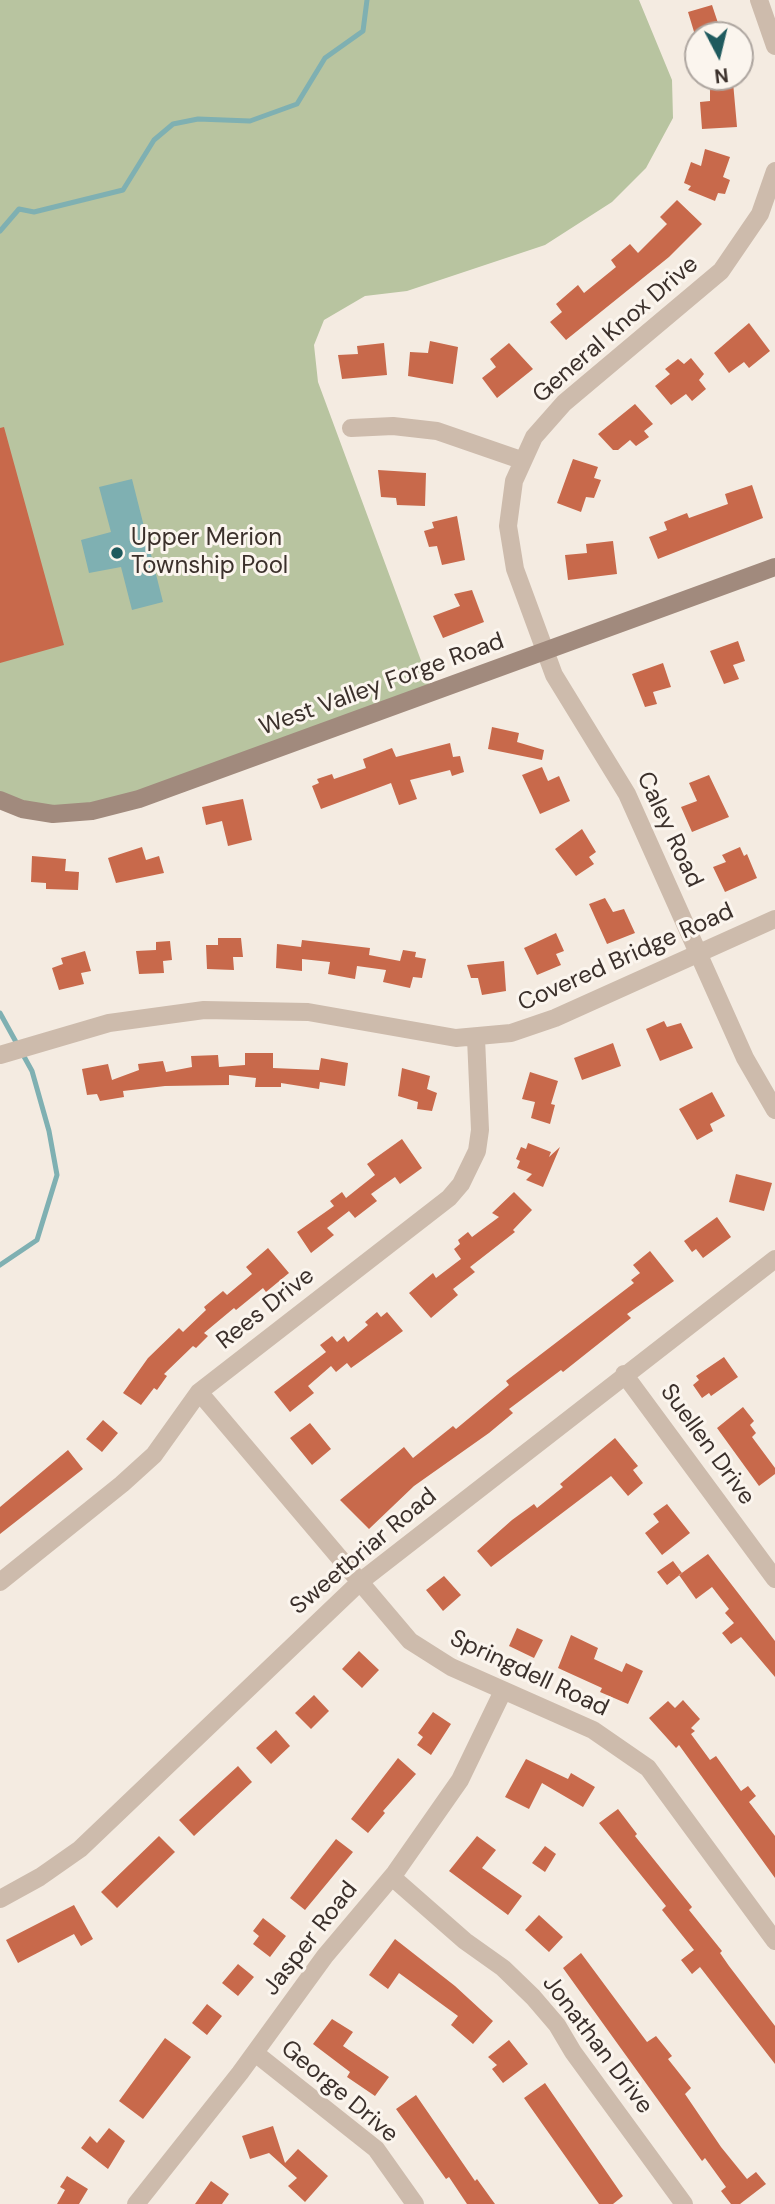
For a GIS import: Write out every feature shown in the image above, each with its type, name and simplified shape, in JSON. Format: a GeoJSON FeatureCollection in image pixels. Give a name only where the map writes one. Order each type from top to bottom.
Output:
{"type":"FeatureCollection","features":[{"type":"Feature","properties":{"kind":"main road","name":"West Valley Forge Road"},"geometry":{"type":"LineString","coordinates":[[0,800],[22,809],[53,814],[115,806],[775,567]]}},
{"type":"Feature","properties":{"kind":"street"},"geometry":{"type":"LineString","coordinates":[[764,1],[775,46]]}},
{"type":"Feature","properties":{"kind":"street","name":"General Knox Drive"},"geometry":{"type":"LineString","coordinates":[[545,652],[510,547],[509,504],[521,460],[534,438],[564,403],[721,271],[760,214],[775,171]]}},
{"type":"Feature","properties":{"kind":"street"},"geometry":{"type":"LineString","coordinates":[[351,428],[393,426],[438,431],[521,460]]}},
{"type":"Feature","properties":{"kind":"street","name":"Caley Road"},"geometry":{"type":"LineString","coordinates":[[545,652],[559,686],[627,793],[745,1058],[775,1110]]}},
{"type":"Feature","properties":{"kind":"street","name":"Covered Bridge Road"},"geometry":{"type":"LineString","coordinates":[[9,1052],[119,1021],[171,1013],[239,1009],[308,1012],[366,1020],[438,1037],[476,1038],[530,1028],[775,919]]}},
{"type":"Feature","properties":{"kind":"street","name":"Rees Drive"},"geometry":{"type":"LineString","coordinates":[[0,1582],[122,1485],[154,1455],[200,1392],[440,1205],[461,1184],[477,1151],[480,1130],[476,1038]]}},
{"type":"Feature","properties":{"kind":"street","name":"Sweetbriar Road"},"geometry":{"type":"LineString","coordinates":[[0,1899],[40,1877],[80,1849],[361,1581],[775,1259]]}},
{"type":"Feature","properties":{"kind":"street","name":"Suellen Drive"},"geometry":{"type":"LineString","coordinates":[[624,1374],[775,1580]]}},
{"type":"Feature","properties":{"kind":"street","name":"Springdell Road"},"geometry":{"type":"LineString","coordinates":[[200,1392],[410,1641],[451,1667],[593,1730],[648,1768],[775,1941]]}},
{"type":"Feature","properties":{"kind":"street","name":"Jasper Road"},"geometry":{"type":"LineString","coordinates":[[136,2204],[255,2053],[325,1956],[392,1877],[460,1780],[503,1691]]}},
{"type":"Feature","properties":{"kind":"street","name":"Jonathan Drive"},"geometry":{"type":"LineString","coordinates":[[392,1877],[465,1941],[503,1968],[533,1997],[557,2025],[573,2052],[684,2204]]}},
{"type":"Feature","properties":{"kind":"street","name":"George Drive"},"geometry":{"type":"LineString","coordinates":[[255,2053],[376,2149],[415,2204]]}},
{"type":"Feature","properties":{"kind":"green space"},"geometry":{"type":"Polygon","coordinates":[[[0,0],[639,0],[672,80],[673,118],[646,168],[612,202],[545,245],[407,291],[365,296],[324,320],[314,345],[318,382],[433,693],[92,811],[0,800],[0,0]]]}},
{"type":"Feature","properties":{"kind":"water","name":"Upper Merion Township Pool"},"geometry":{"type":"Polygon","coordinates":[[[132,479],[163,602],[132,610],[121,567],[89,573],[81,540],[111,532],[99,487],[132,479]]]}},
{"type":"Feature","properties":{"kind":"building"},"geometry":{"type":"Polygon","coordinates":[[[712,5],[717,21],[691,21],[688,12],[712,5]]]}},
{"type":"Feature","properties":{"kind":"building"},"geometry":{"type":"Polygon","coordinates":[[[710,91],[734,91],[737,127],[702,129],[700,102],[710,101],[710,91]]]}},
{"type":"Feature","properties":{"kind":"building"},"geometry":{"type":"Polygon","coordinates":[[[705,149],[730,157],[723,177],[730,180],[725,194],[718,193],[715,201],[688,190],[691,186],[684,183],[691,162],[701,166],[705,149]]]}},
{"type":"Feature","properties":{"kind":"building"},"geometry":{"type":"Polygon","coordinates":[[[677,200],[702,224],[669,257],[566,340],[550,322],[562,312],[556,304],[578,285],[584,293],[616,267],[611,260],[630,244],[638,253],[667,224],[660,217],[677,200]]]}},
{"type":"Feature","properties":{"kind":"building"},"geometry":{"type":"Polygon","coordinates":[[[749,323],[770,351],[749,368],[744,362],[729,373],[714,353],[749,323]]]}},
{"type":"Feature","properties":{"kind":"building"},"geometry":{"type":"Polygon","coordinates":[[[430,341],[458,347],[453,384],[408,376],[410,352],[428,353],[430,341]]]}},
{"type":"Feature","properties":{"kind":"building"},"geometry":{"type":"Polygon","coordinates":[[[384,343],[387,375],[342,379],[338,355],[358,354],[357,346],[384,343]]]}},
{"type":"Feature","properties":{"kind":"building"},"geometry":{"type":"Polygon","coordinates":[[[509,343],[533,369],[497,398],[482,378],[496,367],[490,359],[509,343]]]}},
{"type":"Feature","properties":{"kind":"building"},"geometry":{"type":"Polygon","coordinates":[[[691,358],[704,374],[699,380],[706,389],[692,401],[686,394],[671,405],[655,386],[670,374],[665,369],[678,359],[684,364],[691,358]]]}},
{"type":"Feature","properties":{"kind":"building"},"geometry":{"type":"Polygon","coordinates":[[[635,404],[653,424],[644,431],[649,437],[636,446],[630,440],[618,450],[613,450],[598,434],[635,404]]]}},
{"type":"Feature","properties":{"kind":"building"},"geometry":{"type":"Polygon","coordinates":[[[4,427],[64,645],[0,663],[0,428],[4,427]]]}},
{"type":"Feature","properties":{"kind":"building"},"geometry":{"type":"Polygon","coordinates":[[[573,459],[598,467],[594,478],[601,480],[594,498],[586,497],[581,512],[557,503],[573,459]]]}},
{"type":"Feature","properties":{"kind":"building"},"geometry":{"type":"Polygon","coordinates":[[[378,470],[426,473],[425,506],[397,505],[396,498],[381,497],[378,470]]]}},
{"type":"Feature","properties":{"kind":"building"},"geometry":{"type":"Polygon","coordinates":[[[752,485],[763,518],[658,559],[649,537],[667,530],[664,522],[687,513],[689,518],[728,504],[725,494],[752,485]]]}},
{"type":"Feature","properties":{"kind":"building"},"geometry":{"type":"Polygon","coordinates":[[[457,516],[465,560],[442,565],[437,546],[429,547],[424,531],[434,528],[432,522],[457,516]]]}},
{"type":"Feature","properties":{"kind":"building"},"geometry":{"type":"Polygon","coordinates":[[[613,541],[617,574],[568,580],[565,555],[587,553],[586,544],[613,541]]]}},
{"type":"Feature","properties":{"kind":"building"},"geometry":{"type":"Polygon","coordinates":[[[472,590],[484,622],[443,638],[433,616],[460,606],[454,594],[472,590]]]}},
{"type":"Feature","properties":{"kind":"building"},"geometry":{"type":"Polygon","coordinates":[[[738,641],[745,661],[733,665],[739,679],[724,684],[710,651],[738,641]]]}},
{"type":"Feature","properties":{"kind":"building"},"geometry":{"type":"Polygon","coordinates":[[[663,663],[671,687],[653,692],[657,704],[645,707],[632,674],[663,663]]]}},
{"type":"Feature","properties":{"kind":"building"},"geometry":{"type":"Polygon","coordinates":[[[492,727],[519,733],[517,742],[544,750],[542,760],[488,749],[492,727]]]}},
{"type":"Feature","properties":{"kind":"building"},"geometry":{"type":"Polygon","coordinates":[[[450,743],[453,757],[460,756],[464,772],[452,776],[450,770],[410,780],[417,799],[399,805],[391,783],[321,809],[312,786],[319,783],[317,779],[332,774],[334,779],[366,768],[363,759],[392,748],[396,757],[450,743]]]}},
{"type":"Feature","properties":{"kind":"building"},"geometry":{"type":"Polygon","coordinates":[[[542,767],[548,781],[559,776],[570,801],[540,814],[522,775],[542,767]]]}},
{"type":"Feature","properties":{"kind":"building"},"geometry":{"type":"Polygon","coordinates":[[[709,775],[729,817],[692,832],[681,807],[697,801],[689,783],[709,775]]]}},
{"type":"Feature","properties":{"kind":"building"},"geometry":{"type":"Polygon","coordinates":[[[243,799],[252,840],[228,846],[222,821],[206,825],[202,807],[243,799]]]}},
{"type":"Feature","properties":{"kind":"building"},"geometry":{"type":"Polygon","coordinates":[[[582,829],[596,852],[589,857],[594,864],[576,876],[555,849],[582,829]]]}},
{"type":"Feature","properties":{"kind":"building"},"geometry":{"type":"Polygon","coordinates":[[[142,847],[146,860],[159,856],[164,873],[116,883],[108,858],[142,847]]]}},
{"type":"Feature","properties":{"kind":"building"},"geometry":{"type":"Polygon","coordinates":[[[740,847],[744,856],[747,854],[757,878],[725,892],[713,867],[726,862],[722,855],[740,847]]]}},
{"type":"Feature","properties":{"kind":"building"},"geometry":{"type":"Polygon","coordinates":[[[32,856],[66,859],[65,871],[79,872],[78,890],[46,889],[46,883],[31,882],[32,856]]]}},
{"type":"Feature","properties":{"kind":"building"},"geometry":{"type":"Polygon","coordinates":[[[605,898],[613,912],[624,909],[635,933],[607,944],[589,904],[605,898]]]}},
{"type":"Feature","properties":{"kind":"building"},"geometry":{"type":"Polygon","coordinates":[[[556,933],[564,951],[556,954],[561,965],[537,975],[524,948],[556,933]]]}},
{"type":"Feature","properties":{"kind":"building"},"geometry":{"type":"Polygon","coordinates":[[[218,938],[241,938],[243,957],[233,957],[234,970],[207,969],[206,945],[218,945],[218,938]]]}},
{"type":"Feature","properties":{"kind":"building"},"geometry":{"type":"Polygon","coordinates":[[[302,940],[370,948],[369,955],[400,961],[403,950],[416,952],[415,957],[426,959],[422,978],[413,977],[410,988],[383,982],[386,970],[357,966],[355,979],[328,974],[330,962],[302,959],[302,971],[276,968],[277,944],[301,947],[302,940]]]}},
{"type":"Feature","properties":{"kind":"building"},"geometry":{"type":"Polygon","coordinates":[[[170,941],[172,960],[163,961],[164,973],[139,974],[136,951],[156,950],[156,942],[170,941]]]}},
{"type":"Feature","properties":{"kind":"building"},"geometry":{"type":"Polygon","coordinates":[[[85,951],[91,971],[81,973],[84,984],[59,990],[52,968],[63,964],[61,958],[85,951]]]}},
{"type":"Feature","properties":{"kind":"building"},"geometry":{"type":"Polygon","coordinates":[[[504,961],[506,991],[482,995],[478,978],[471,978],[467,965],[504,961]]]}},
{"type":"Feature","properties":{"kind":"building"},"geometry":{"type":"Polygon","coordinates":[[[664,1021],[667,1027],[681,1023],[693,1048],[660,1061],[646,1029],[664,1021]]]}},
{"type":"Feature","properties":{"kind":"building"},"geometry":{"type":"Polygon","coordinates":[[[613,1043],[621,1066],[582,1080],[574,1058],[613,1043]]]}},
{"type":"Feature","properties":{"kind":"building"},"geometry":{"type":"Polygon","coordinates":[[[245,1053],[273,1053],[273,1068],[319,1070],[321,1058],[348,1063],[345,1086],[320,1082],[319,1089],[281,1083],[281,1087],[255,1087],[256,1078],[229,1075],[229,1085],[165,1086],[123,1091],[124,1097],[100,1101],[97,1094],[87,1095],[82,1069],[108,1064],[112,1080],[139,1070],[138,1064],[163,1061],[166,1072],[192,1067],[191,1056],[218,1055],[219,1067],[245,1065],[245,1053]]]}},
{"type":"Feature","properties":{"kind":"building"},"geometry":{"type":"Polygon","coordinates":[[[402,1068],[430,1076],[427,1089],[437,1093],[432,1111],[417,1109],[418,1102],[398,1096],[402,1068]]]}},
{"type":"Feature","properties":{"kind":"building"},"geometry":{"type":"Polygon","coordinates":[[[530,1072],[558,1081],[551,1104],[555,1105],[550,1124],[531,1118],[535,1102],[522,1099],[530,1072]]]}},
{"type":"Feature","properties":{"kind":"building"},"geometry":{"type":"Polygon","coordinates":[[[712,1092],[725,1116],[710,1124],[713,1131],[697,1140],[679,1109],[712,1092]]]}},
{"type":"Feature","properties":{"kind":"building"},"geometry":{"type":"Polygon","coordinates":[[[402,1139],[422,1168],[400,1184],[395,1177],[371,1194],[377,1201],[355,1218],[349,1211],[327,1228],[334,1235],[311,1253],[297,1232],[334,1206],[330,1201],[342,1192],[346,1198],[375,1175],[367,1164],[402,1139]]]}},
{"type":"Feature","properties":{"kind":"building"},"geometry":{"type":"Polygon","coordinates":[[[528,1143],[551,1152],[549,1157],[560,1147],[543,1187],[526,1180],[532,1174],[517,1168],[520,1161],[516,1159],[521,1147],[526,1149],[528,1143]]]}},
{"type":"Feature","properties":{"kind":"building"},"geometry":{"type":"Polygon","coordinates":[[[736,1174],[772,1183],[764,1211],[729,1202],[736,1174]]]}},
{"type":"Feature","properties":{"kind":"building"},"geometry":{"type":"Polygon","coordinates":[[[514,1192],[532,1210],[513,1230],[515,1232],[470,1267],[475,1272],[453,1289],[458,1295],[431,1318],[409,1293],[433,1273],[436,1278],[461,1259],[454,1249],[460,1244],[458,1240],[468,1232],[472,1237],[499,1217],[492,1213],[514,1192]]]}},
{"type":"Feature","properties":{"kind":"building"},"geometry":{"type":"Polygon","coordinates":[[[717,1217],[731,1237],[703,1258],[696,1249],[692,1252],[684,1241],[717,1217]]]}},
{"type":"Feature","properties":{"kind":"building"},"geometry":{"type":"Polygon","coordinates":[[[268,1248],[289,1273],[266,1292],[263,1288],[236,1310],[234,1308],[204,1333],[208,1336],[196,1348],[193,1346],[164,1374],[167,1376],[157,1390],[154,1388],[141,1405],[123,1393],[148,1358],[179,1328],[183,1332],[206,1310],[204,1307],[223,1291],[227,1295],[252,1274],[246,1267],[268,1248]]]}},
{"type":"Feature","properties":{"kind":"building"},"geometry":{"type":"Polygon","coordinates":[[[650,1251],[674,1281],[627,1314],[631,1318],[563,1372],[561,1370],[509,1409],[513,1413],[489,1433],[414,1486],[369,1529],[340,1500],[404,1447],[413,1458],[453,1426],[456,1429],[509,1385],[506,1381],[634,1283],[631,1280],[640,1273],[633,1265],[650,1251]]]}},
{"type":"Feature","properties":{"kind":"building"},"geometry":{"type":"Polygon","coordinates":[[[377,1312],[381,1317],[387,1312],[403,1331],[351,1368],[347,1363],[336,1372],[331,1366],[308,1386],[314,1393],[290,1412],[274,1392],[326,1352],[320,1345],[332,1336],[337,1342],[344,1336],[348,1342],[368,1325],[365,1322],[377,1312]]]}},
{"type":"Feature","properties":{"kind":"building"},"geometry":{"type":"Polygon","coordinates":[[[724,1357],[738,1377],[711,1396],[709,1393],[702,1398],[693,1385],[699,1380],[696,1376],[724,1357]]]}},
{"type":"Feature","properties":{"kind":"building"},"geometry":{"type":"Polygon","coordinates":[[[743,1407],[754,1421],[750,1425],[756,1433],[752,1437],[775,1468],[775,1474],[759,1486],[717,1428],[743,1407]]]}},
{"type":"Feature","properties":{"kind":"building"},"geometry":{"type":"Polygon","coordinates":[[[103,1420],[118,1433],[102,1452],[86,1439],[103,1420]]]}},
{"type":"Feature","properties":{"kind":"building"},"geometry":{"type":"Polygon","coordinates":[[[310,1423],[331,1449],[312,1465],[290,1438],[310,1423]]]}},
{"type":"Feature","properties":{"kind":"building"},"geometry":{"type":"Polygon","coordinates":[[[615,1438],[638,1466],[633,1470],[643,1483],[628,1496],[611,1476],[491,1567],[477,1551],[512,1520],[534,1504],[537,1508],[563,1487],[560,1484],[615,1438]]]}},
{"type":"Feature","properties":{"kind":"building"},"geometry":{"type":"Polygon","coordinates":[[[68,1450],[83,1469],[0,1534],[0,1507],[68,1450]]]}},
{"type":"Feature","properties":{"kind":"building"},"geometry":{"type":"Polygon","coordinates":[[[667,1504],[690,1533],[662,1555],[645,1533],[659,1522],[653,1514],[667,1504]]]}},
{"type":"Feature","properties":{"kind":"building"},"geometry":{"type":"Polygon","coordinates":[[[708,1554],[775,1641],[775,1677],[741,1637],[731,1644],[722,1633],[734,1623],[725,1613],[729,1609],[712,1587],[696,1599],[679,1575],[708,1554]]]}},
{"type":"Feature","properties":{"kind":"building"},"geometry":{"type":"Polygon","coordinates":[[[673,1561],[682,1573],[667,1585],[657,1572],[673,1561]]]}},
{"type":"Feature","properties":{"kind":"building"},"geometry":{"type":"Polygon","coordinates":[[[444,1576],[461,1595],[443,1611],[426,1590],[444,1576]]]}},
{"type":"Feature","properties":{"kind":"building"},"geometry":{"type":"Polygon","coordinates":[[[517,1628],[543,1640],[534,1658],[509,1646],[517,1628]]]}},
{"type":"Feature","properties":{"kind":"building"},"geometry":{"type":"Polygon","coordinates":[[[571,1635],[598,1648],[594,1659],[622,1672],[626,1663],[643,1671],[628,1704],[600,1692],[602,1688],[558,1668],[571,1635]]]}},
{"type":"Feature","properties":{"kind":"building"},"geometry":{"type":"Polygon","coordinates":[[[359,1651],[379,1670],[362,1688],[342,1669],[359,1651]]]}},
{"type":"Feature","properties":{"kind":"building"},"geometry":{"type":"Polygon","coordinates":[[[314,1695],[329,1711],[311,1729],[295,1713],[314,1695]]]}},
{"type":"Feature","properties":{"kind":"building"},"geometry":{"type":"Polygon","coordinates":[[[683,1700],[700,1719],[691,1728],[695,1731],[691,1734],[710,1760],[716,1756],[741,1791],[748,1786],[756,1796],[749,1802],[775,1836],[775,1878],[679,1745],[676,1748],[649,1718],[668,1701],[675,1708],[683,1700]]]}},
{"type":"Feature","properties":{"kind":"building"},"geometry":{"type":"Polygon","coordinates":[[[433,1712],[451,1724],[431,1755],[417,1745],[423,1737],[418,1733],[433,1712]]]}},
{"type":"Feature","properties":{"kind":"building"},"geometry":{"type":"Polygon","coordinates":[[[276,1730],[290,1746],[271,1764],[256,1748],[276,1730]]]}},
{"type":"Feature","properties":{"kind":"building"},"geometry":{"type":"Polygon","coordinates":[[[398,1758],[416,1774],[383,1811],[385,1813],[368,1833],[351,1819],[398,1758]]]}},
{"type":"Feature","properties":{"kind":"building"},"geometry":{"type":"Polygon","coordinates":[[[526,1759],[568,1779],[571,1773],[595,1787],[583,1807],[542,1783],[529,1809],[505,1797],[526,1759]]]}},
{"type":"Feature","properties":{"kind":"building"},"geometry":{"type":"Polygon","coordinates":[[[238,1766],[252,1782],[194,1836],[179,1820],[238,1766]]]}},
{"type":"Feature","properties":{"kind":"building"},"geometry":{"type":"Polygon","coordinates":[[[618,1809],[637,1834],[635,1836],[692,1907],[689,1910],[775,2026],[775,2064],[700,1967],[692,1974],[681,1960],[694,1950],[662,1910],[666,1906],[599,1823],[618,1809]]]}},
{"type":"Feature","properties":{"kind":"building"},"geometry":{"type":"Polygon","coordinates":[[[159,1836],[175,1852],[117,1908],[101,1892],[159,1836]]]}},
{"type":"Feature","properties":{"kind":"building"},"geometry":{"type":"Polygon","coordinates":[[[477,1836],[496,1850],[482,1868],[522,1896],[508,1915],[449,1871],[477,1836]]]}},
{"type":"Feature","properties":{"kind":"building"},"geometry":{"type":"Polygon","coordinates":[[[336,1839],[353,1852],[305,1910],[290,1898],[336,1839]]]}},
{"type":"Feature","properties":{"kind":"building"},"geometry":{"type":"Polygon","coordinates":[[[545,1846],[556,1854],[545,1872],[532,1863],[545,1846]]]}},
{"type":"Feature","properties":{"kind":"building"},"geometry":{"type":"Polygon","coordinates":[[[74,1905],[93,1939],[81,1946],[74,1934],[18,1963],[6,1940],[74,1905]]]}},
{"type":"Feature","properties":{"kind":"building"},"geometry":{"type":"Polygon","coordinates":[[[539,1915],[563,1937],[549,1952],[525,1930],[539,1915]]]}},
{"type":"Feature","properties":{"kind":"building"},"geometry":{"type":"Polygon","coordinates":[[[263,1918],[286,1936],[270,1957],[253,1944],[259,1936],[253,1931],[263,1918]]]}},
{"type":"Feature","properties":{"kind":"building"},"geometry":{"type":"Polygon","coordinates":[[[395,1939],[455,1986],[493,2021],[473,2044],[451,2025],[458,2016],[399,1973],[388,1989],[369,1975],[395,1939]]]}},
{"type":"Feature","properties":{"kind":"building"},"geometry":{"type":"Polygon","coordinates":[[[581,1953],[647,2042],[656,2036],[672,2056],[668,2059],[691,2088],[685,2094],[721,2147],[747,2179],[756,2172],[766,2184],[740,2204],[731,2204],[721,2191],[726,2187],[705,2158],[702,2161],[563,1968],[581,1953]]]}},
{"type":"Feature","properties":{"kind":"building"},"geometry":{"type":"Polygon","coordinates":[[[238,1964],[254,1977],[238,1996],[222,1983],[238,1964]]]}},
{"type":"Feature","properties":{"kind":"building"},"geometry":{"type":"Polygon","coordinates":[[[207,2004],[222,2016],[207,2035],[192,2023],[207,2004]]]}},
{"type":"Feature","properties":{"kind":"building"},"geometry":{"type":"Polygon","coordinates":[[[332,2019],[353,2032],[343,2046],[389,2077],[375,2096],[347,2077],[350,2072],[313,2044],[332,2019]]]}},
{"type":"Feature","properties":{"kind":"building"},"geometry":{"type":"Polygon","coordinates":[[[165,2038],[191,2057],[143,2119],[119,2101],[165,2038]]]}},
{"type":"Feature","properties":{"kind":"building"},"geometry":{"type":"Polygon","coordinates":[[[509,2040],[528,2064],[503,2083],[492,2069],[497,2065],[488,2057],[509,2040]]]}},
{"type":"Feature","properties":{"kind":"building"},"geometry":{"type":"Polygon","coordinates":[[[545,2083],[623,2196],[613,2204],[599,2204],[524,2098],[545,2083]]]}},
{"type":"Feature","properties":{"kind":"building"},"geometry":{"type":"Polygon","coordinates":[[[416,2095],[475,2181],[477,2179],[495,2204],[467,2204],[449,2177],[446,2179],[396,2109],[416,2095]]]}},
{"type":"Feature","properties":{"kind":"building"},"geometry":{"type":"Polygon","coordinates":[[[273,2126],[285,2163],[298,2149],[328,2176],[305,2202],[288,2186],[297,2178],[269,2153],[250,2159],[242,2136],[273,2126]]]}},
{"type":"Feature","properties":{"kind":"building"},"geometry":{"type":"Polygon","coordinates":[[[109,2128],[125,2141],[108,2169],[81,2148],[90,2136],[97,2143],[109,2128]]]}},
{"type":"Feature","properties":{"kind":"building"},"geometry":{"type":"Polygon","coordinates":[[[67,2176],[88,2189],[79,2204],[57,2204],[65,2190],[60,2187],[67,2176]]]}},
{"type":"Feature","properties":{"kind":"building"},"geometry":{"type":"Polygon","coordinates":[[[211,2181],[229,2194],[222,2204],[195,2204],[211,2181]]]}},
{"type":"Feature","properties":{"kind":"waterway"},"geometry":{"type":"LineString","coordinates":[[0,231],[19,209],[34,212],[123,190],[154,140],[173,124],[198,119],[250,121],[297,104],[325,58],[363,31],[367,0]]}},
{"type":"Feature","properties":{"kind":"waterway"},"geometry":{"type":"LineString","coordinates":[[0,1013],[32,1071],[49,1131],[57,1175],[37,1240],[0,1265]]}},
{"type":"Feature","properties":{"kind":"place","name":"Upper Merion Township Pool"},"geometry":{"type":"Point","coordinates":[117,553]}}]}
